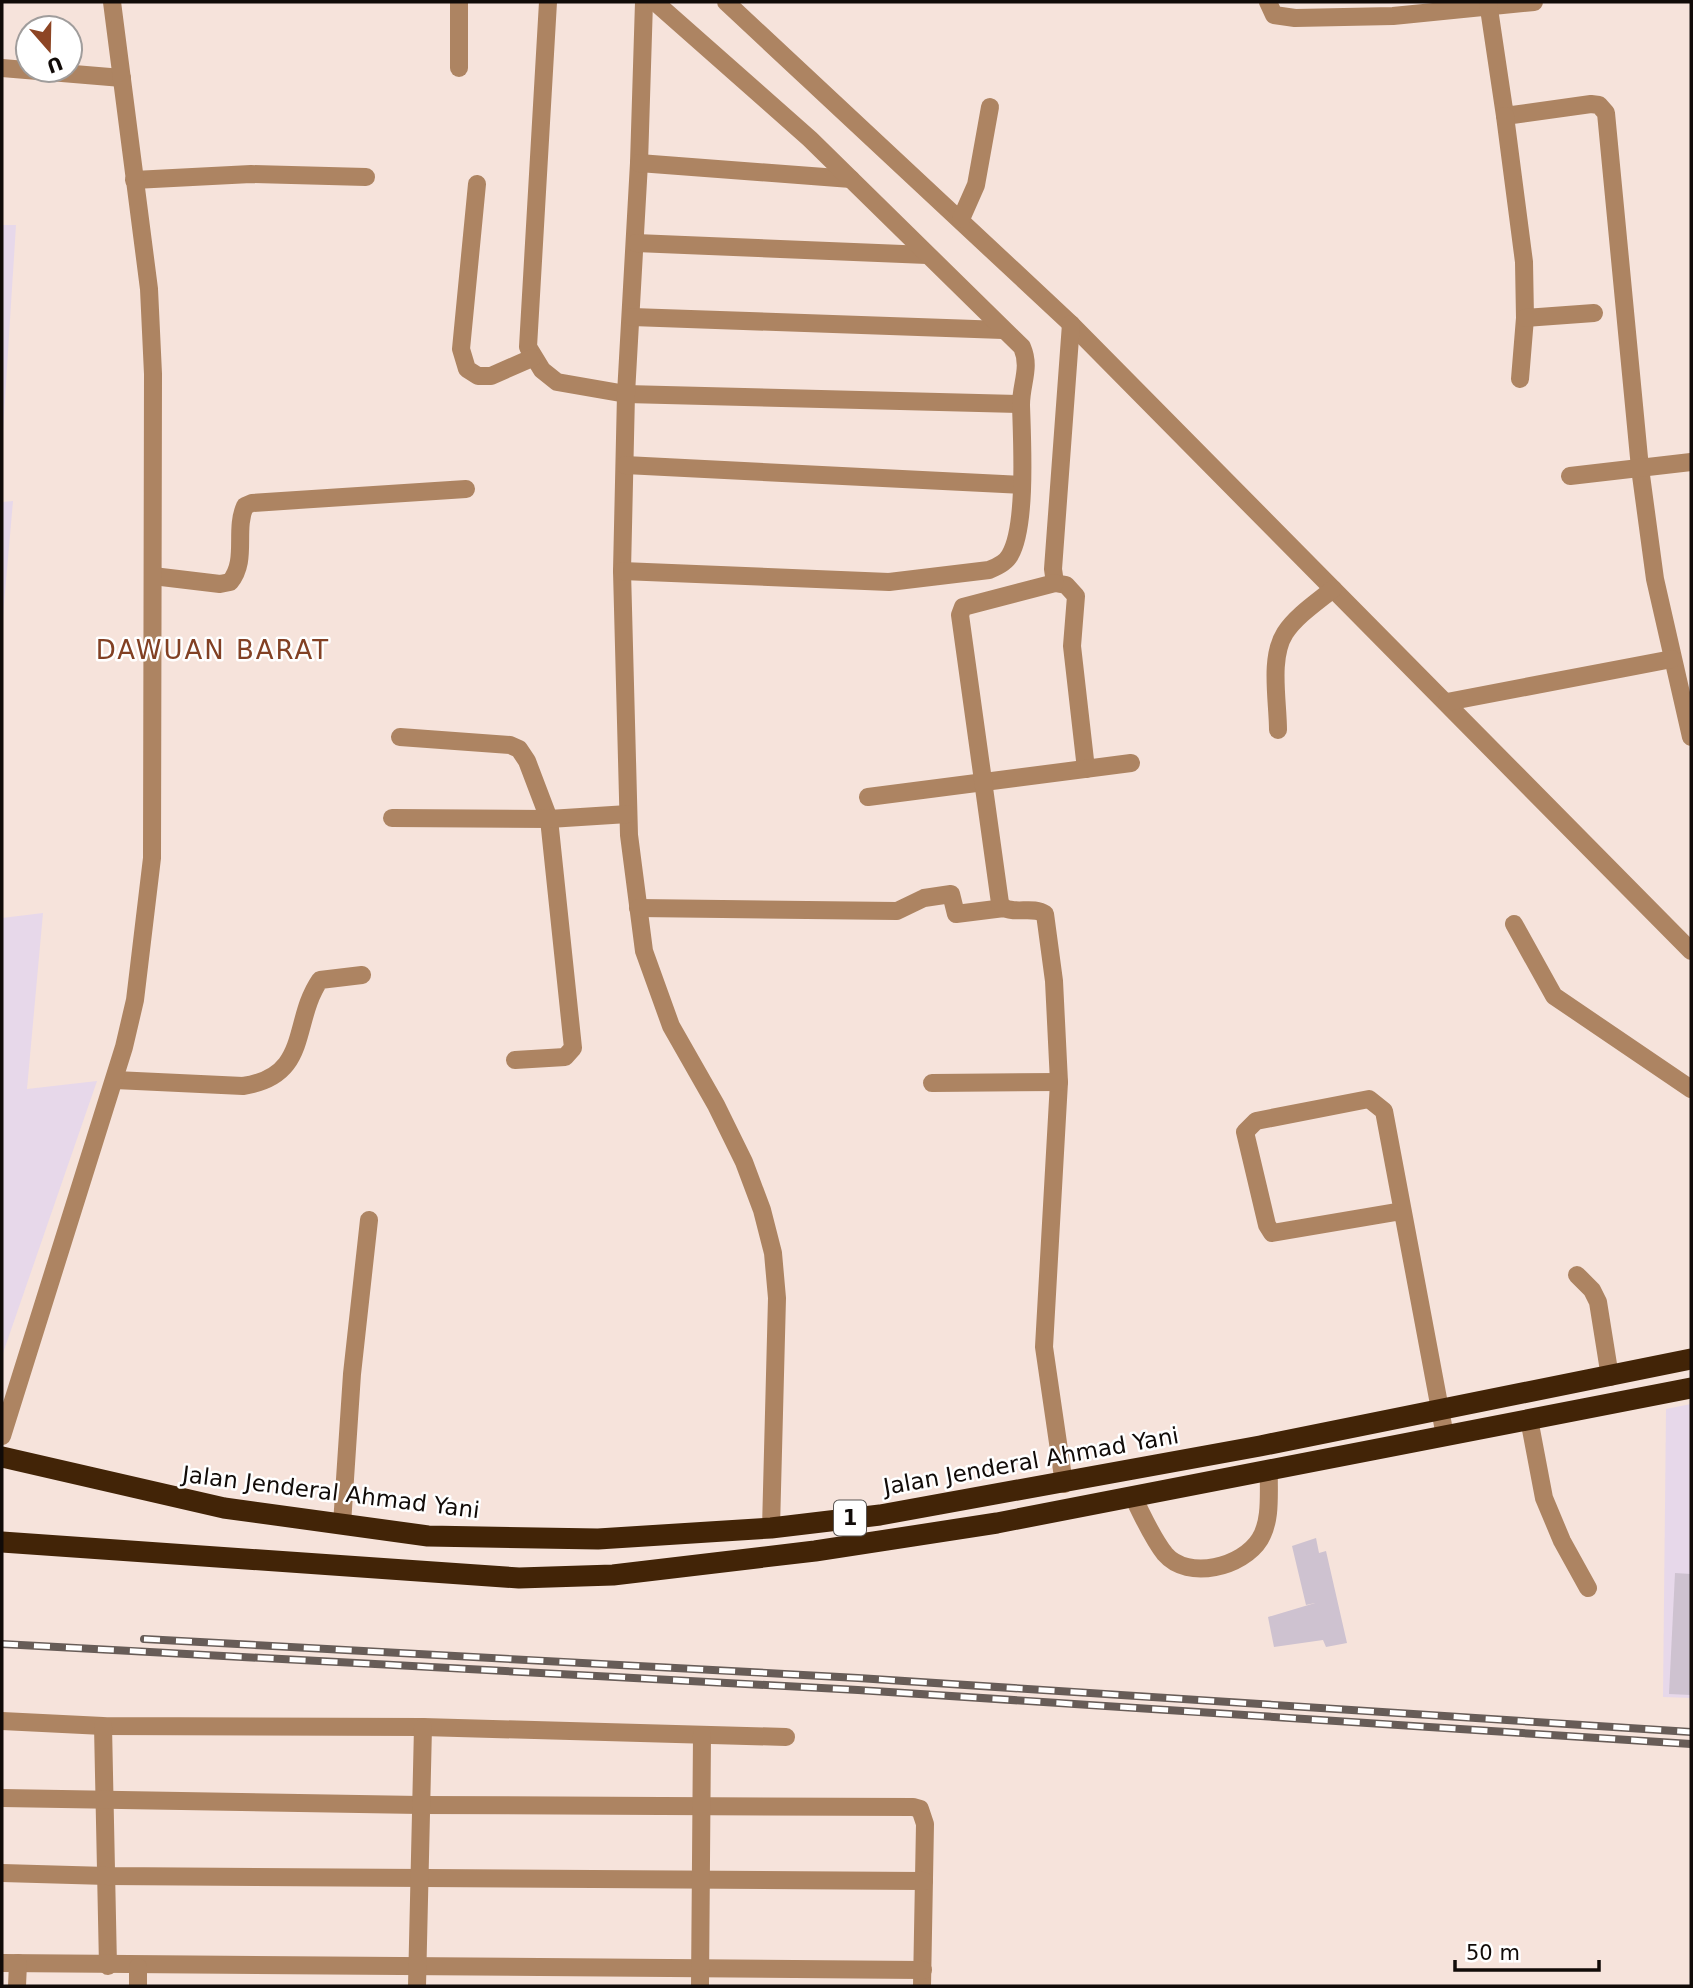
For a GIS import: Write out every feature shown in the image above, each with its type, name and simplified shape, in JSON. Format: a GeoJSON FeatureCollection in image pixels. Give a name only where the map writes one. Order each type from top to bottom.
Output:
{"type":"FeatureCollection","features":[{"type":"Feature","properties":{"kind":"highway","name":"Jalan Jenderal Ahmad Yani"},"geometry":{"type":"LineString","coordinates":[[2,1457],[186,1501],[428,1536],[553,1541],[771,1528],[880,1515],[1064,1484],[1691,1359]]}},
{"type":"Feature","properties":{"kind":"highway","name":"1"},"geometry":{"type":"LineString","coordinates":[[2,1542],[409,1572],[566,1578],[679,1569],[997,1523],[1691,1388]]}},
{"type":"Feature","properties":{"kind":"street"},"geometry":{"type":"LineString","coordinates":[[2,1436],[115,1080],[135,1000],[152,858],[153,374],[149,289],[112,2]]}},
{"type":"Feature","properties":{"kind":"street"},"geometry":{"type":"LineString","coordinates":[[459,2],[459,68]]}},
{"type":"Feature","properties":{"kind":"street"},"geometry":{"type":"LineString","coordinates":[[548,2],[528,347],[532,358],[557,382],[626,394],[1021,404]]}},
{"type":"Feature","properties":{"kind":"street"},"geometry":{"type":"LineString","coordinates":[[644,2],[636,243],[626,394],[622,571],[628,814],[644,951],[671,1026],[716,1105],[744,1162],[762,1210],[773,1253],[776,1309],[771,1528]]}},
{"type":"Feature","properties":{"kind":"street"},"geometry":{"type":"LineString","coordinates":[[622,571],[889,582],[989,570],[1001,565],[1010,556],[1017,537],[1021,485],[1021,404],[1027,357],[1014,337],[1003,330],[851,179],[655,2]]}},
{"type":"Feature","properties":{"kind":"street"},"geometry":{"type":"LineString","coordinates":[[726,2],[1071,324],[1333,589],[1683,935],[1691,951]]}},
{"type":"Feature","properties":{"kind":"street"},"geometry":{"type":"LineString","coordinates":[[1268,2],[1274,15],[1295,18],[1393,16],[1534,2]]}},
{"type":"Feature","properties":{"kind":"street"},"geometry":{"type":"LineString","coordinates":[[1488,5],[1524,261],[1525,318],[1520,379]]}},
{"type":"Feature","properties":{"kind":"street"},"geometry":{"type":"LineString","coordinates":[[2,68],[122,78]]}},
{"type":"Feature","properties":{"kind":"street"},"geometry":{"type":"LineString","coordinates":[[1505,116],[1591,104],[1600,105],[1606,113],[1640,468],[1655,579],[1691,737]]}},
{"type":"Feature","properties":{"kind":"street"},"geometry":{"type":"LineString","coordinates":[[961,219],[976,186],[990,107]]}},
{"type":"Feature","properties":{"kind":"street"},"geometry":{"type":"LineString","coordinates":[[639,163],[851,179]]}},
{"type":"Feature","properties":{"kind":"street"},"geometry":{"type":"LineString","coordinates":[[134,180],[251,174],[366,177]]}},
{"type":"Feature","properties":{"kind":"street"},"geometry":{"type":"LineString","coordinates":[[477,184],[460,349],[463,362],[478,376],[491,376],[532,358]]}},
{"type":"Feature","properties":{"kind":"street"},"geometry":{"type":"LineString","coordinates":[[636,243],[928,255]]}},
{"type":"Feature","properties":{"kind":"street"},"geometry":{"type":"LineString","coordinates":[[1525,318],[1594,313]]}},
{"type":"Feature","properties":{"kind":"street"},"geometry":{"type":"LineString","coordinates":[[632,317],[1003,330]]}},
{"type":"Feature","properties":{"kind":"street"},"geometry":{"type":"LineString","coordinates":[[1055,583],[1054,545],[1071,324]]}},
{"type":"Feature","properties":{"kind":"street"},"geometry":{"type":"LineString","coordinates":[[1570,476],[1691,462]]}},
{"type":"Feature","properties":{"kind":"street"},"geometry":{"type":"LineString","coordinates":[[625,465],[1021,485]]}},
{"type":"Feature","properties":{"kind":"street"},"geometry":{"type":"LineString","coordinates":[[153,576],[220,584],[230,582],[240,565],[241,516],[245,506],[252,503],[466,489]]}},
{"type":"Feature","properties":{"kind":"street"},"geometry":{"type":"LineString","coordinates":[[1004,908],[1000,903],[982,782],[960,615],[963,607],[1055,583],[1066,585],[1076,596],[1072,646],[1086,769]]}},
{"type":"Feature","properties":{"kind":"street"},"geometry":{"type":"LineString","coordinates":[[1278,730],[1277,656],[1280,643],[1296,621],[1333,589]]}},
{"type":"Feature","properties":{"kind":"street"},"geometry":{"type":"LineString","coordinates":[[1447,702],[1672,659]]}},
{"type":"Feature","properties":{"kind":"street"},"geometry":{"type":"LineString","coordinates":[[400,737],[510,745],[519,749],[527,761],[549,819],[573,1048],[565,1057],[515,1060]]}},
{"type":"Feature","properties":{"kind":"street"},"geometry":{"type":"LineString","coordinates":[[868,797],[1131,764]]}},
{"type":"Feature","properties":{"kind":"street"},"geometry":{"type":"LineString","coordinates":[[392,818],[549,819],[628,814]]}},
{"type":"Feature","properties":{"kind":"street"},"geometry":{"type":"LineString","coordinates":[[638,908],[897,911],[924,898],[951,894],[956,914],[1004,908],[1012,911],[1039,910],[1045,914],[1059,1082],[1044,1347],[1064,1484]]}},
{"type":"Feature","properties":{"kind":"street"},"geometry":{"type":"LineString","coordinates":[[1514,924],[1554,996],[1691,1089]]}},
{"type":"Feature","properties":{"kind":"street"},"geometry":{"type":"LineString","coordinates":[[115,1080],[243,1086],[258,1084],[269,1079],[295,1054],[307,1004],[320,980],[362,975]]}},
{"type":"Feature","properties":{"kind":"street"},"geometry":{"type":"LineString","coordinates":[[932,1083],[1059,1082]]}},
{"type":"Feature","properties":{"kind":"street"},"geometry":{"type":"LineString","coordinates":[[1402,1212],[1272,1233],[1267,1225],[1245,1132],[1256,1121],[1369,1099],[1377,1102],[1384,1111],[1442,1407],[1445,1436]]}},
{"type":"Feature","properties":{"kind":"street"},"geometry":{"type":"LineString","coordinates":[[342,1524],[352,1374],[369,1220]]}},
{"type":"Feature","properties":{"kind":"street"},"geometry":{"type":"LineString","coordinates":[[1577,1275],[1592,1290],[1598,1302],[1610,1377]]}},
{"type":"Feature","properties":{"kind":"street"},"geometry":{"type":"LineString","coordinates":[[1529,1419],[1548,1508],[1588,1588]]}},
{"type":"Feature","properties":{"kind":"street"},"geometry":{"type":"LineString","coordinates":[[1133,1497],[1166,1555],[1181,1567],[1206,1568],[1230,1562],[1250,1552],[1261,1538],[1267,1519],[1269,1469]]}},
{"type":"Feature","properties":{"kind":"street"},"geometry":{"type":"LineString","coordinates":[[2,1721],[103,1726],[423,1727],[786,1737]]}},
{"type":"Feature","properties":{"kind":"street"},"geometry":{"type":"LineString","coordinates":[[103,1726],[107,1800],[108,1966]]}},
{"type":"Feature","properties":{"kind":"street"},"geometry":{"type":"LineString","coordinates":[[417,1986],[419,1805],[423,1727]]}},
{"type":"Feature","properties":{"kind":"street"},"geometry":{"type":"LineString","coordinates":[[700,1978],[702,1735]]}},
{"type":"Feature","properties":{"kind":"street"},"geometry":{"type":"LineString","coordinates":[[2,1798],[920,1809],[925,1824],[922,1978],[700,1978],[417,1965],[108,1966],[10,1963],[17,1986]]}},
{"type":"Feature","properties":{"kind":"street"},"geometry":{"type":"LineString","coordinates":[[2,1873],[924,1881]]}},
{"type":"Feature","properties":{"kind":"street"},"geometry":{"type":"LineString","coordinates":[[138,1966],[138,1986]]}},
{"type":"Feature","properties":{"kind":"shaded area"},"geometry":{"type":"Polygon","coordinates":[[[2,225],[16,225],[2,447],[2,225]]]}},
{"type":"Feature","properties":{"kind":"shaded area"},"geometry":{"type":"Polygon","coordinates":[[[13,501],[2,627],[2,502],[13,501]]]}},
{"type":"Feature","properties":{"kind":"shaded area"},"geometry":{"type":"Polygon","coordinates":[[[43,913],[27,1089],[97,1081],[2,1356],[2,918],[43,913]]]}},
{"type":"Feature","properties":{"kind":"shaded area"},"geometry":{"type":"Polygon","coordinates":[[[1691,1404],[1691,1698],[1663,1697],[1666,1409],[1691,1404]]]}},
{"type":"Feature","properties":{"kind":"building"},"geometry":{"type":"Polygon","coordinates":[[[1316,1538],[1319,1553],[1326,1551],[1347,1643],[1326,1647],[1323,1640],[1274,1647],[1268,1617],[1315,1603],[1306,1605],[1292,1546],[1316,1538]]]}},
{"type":"Feature","properties":{"kind":"building"},"geometry":{"type":"Polygon","coordinates":[[[1675,1573],[1691,1574],[1691,1695],[1669,1694],[1675,1573]]]}},
{"type":"Feature","properties":{"kind":"railway"},"geometry":{"type":"LineString","coordinates":[[144,1639],[858,1678],[1691,1732]]}},
{"type":"Feature","properties":{"kind":"railway"},"geometry":{"type":"LineString","coordinates":[[2,1644],[858,1690],[1691,1744]]}},
{"type":"Feature","properties":{"kind":"district","name":"DAWUAN BARAT"},"geometry":{"type":"Point","coordinates":[213,650]}}]}
